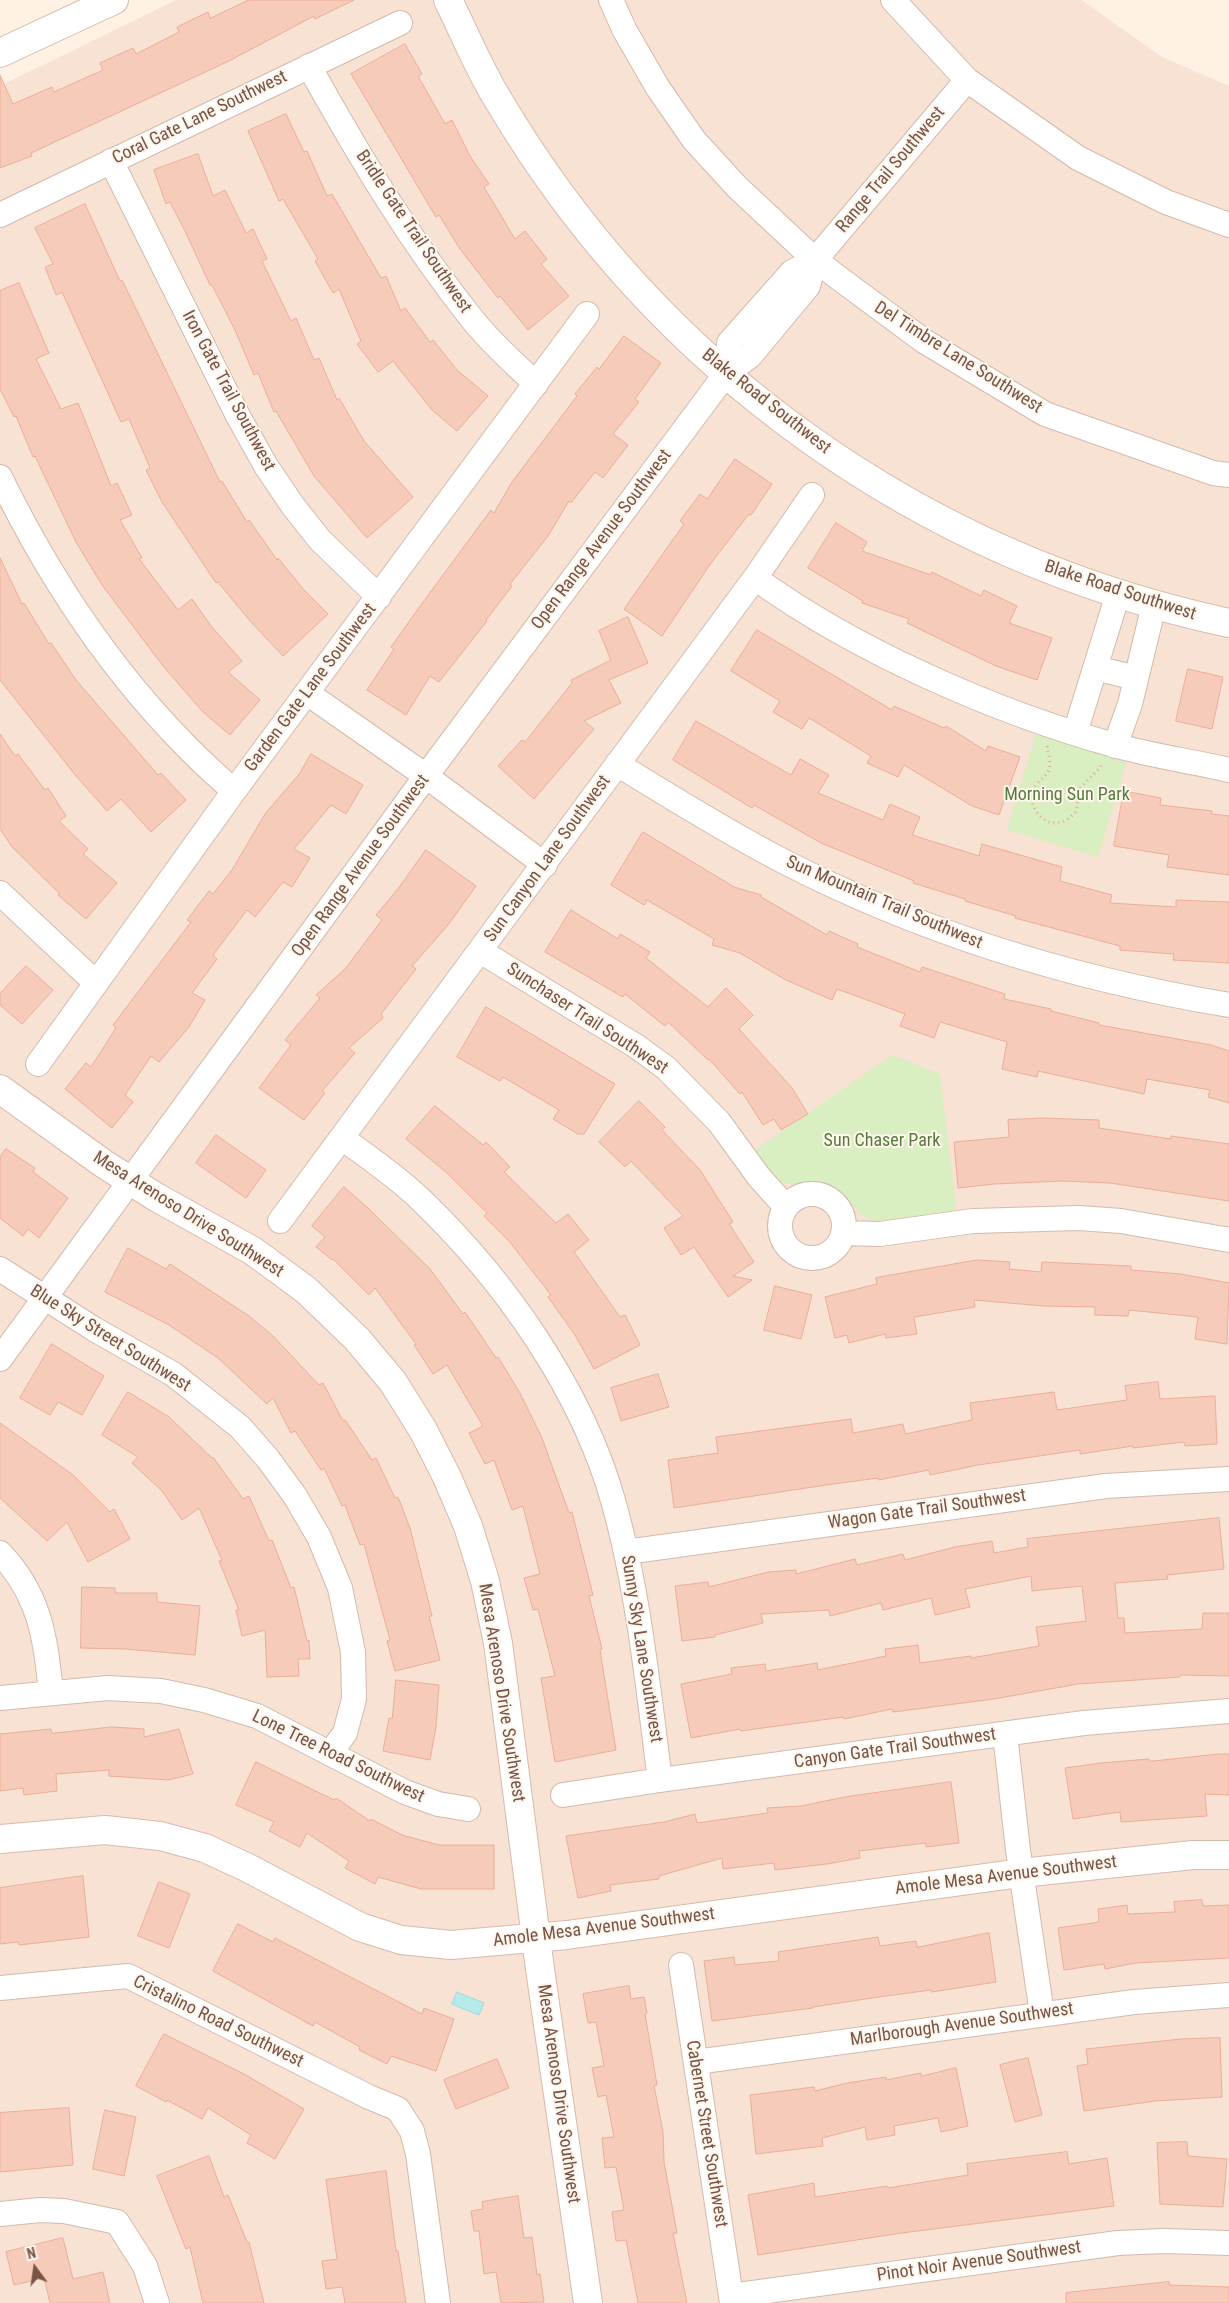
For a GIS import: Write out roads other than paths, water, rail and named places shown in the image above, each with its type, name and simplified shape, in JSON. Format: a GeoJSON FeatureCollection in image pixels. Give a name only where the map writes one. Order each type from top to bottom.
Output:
{"type":"FeatureCollection","features":[{"type":"Feature","properties":{"kind":"street"},"geometry":{"type":"LineString","coordinates":[[0,53],[114,0]]}},
{"type":"Feature","properties":{"kind":"street","name":"Blake Road Southwest"},"geometry":{"type":"LineString","coordinates":[[448,0],[495,96],[568,205],[650,304],[725,375],[806,437],[887,490],[980,539],[1058,573],[1118,594],[1154,605],[1229,623]]}},
{"type":"Feature","properties":{"kind":"street","name":"Del Timbre Lane Southwest"},"geometry":{"type":"LineString","coordinates":[[611,0],[625,32],[658,88],[694,140],[738,187],[815,260],[924,341],[1045,414],[1213,473],[1229,475]]}},
{"type":"Feature","properties":{"kind":"street"},"geometry":{"type":"LineString","coordinates":[[893,0],[968,80],[1078,158],[1166,202],[1229,225]]}},
{"type":"Feature","properties":{"kind":"street","name":"Coral Gate Lane Southwest"},"geometry":{"type":"LineString","coordinates":[[0,215],[400,23]]}},
{"type":"Feature","properties":{"kind":"street","name":"Bridle Gate Trail Southwest"},"geometry":{"type":"LineString","coordinates":[[308,66],[373,179],[404,226],[472,320],[536,384]]}},
{"type":"Feature","properties":{"kind":"street","name":"Range Trail Southwest"},"geometry":{"type":"LineString","coordinates":[[725,375],[729,343],[792,272],[815,260],[968,80]]}},
{"type":"Feature","properties":{"kind":"street","name":"Iron Gate Trail Southwest"},"geometry":{"type":"LineString","coordinates":[[111,161],[238,416],[266,466],[293,506],[320,540],[379,597]]}},
{"type":"Feature","properties":{"kind":"street","name":"Range Trail Southwest"},"geometry":{"type":"LineString","coordinates":[[725,375],[750,356],[810,283],[815,260]]}},
{"type":"Feature","properties":{"kind":"street"},"geometry":{"type":"LineString","coordinates":[[756,312],[774,328]]}},
{"type":"Feature","properties":{"kind":"street","name":"Garden Gate Lane Southwest"},"geometry":{"type":"LineString","coordinates":[[38,1064],[234,790],[379,597],[587,314]]}},
{"type":"Feature","properties":{"kind":"street","name":"Open Range Avenue Southwest"},"geometry":{"type":"LineString","coordinates":[[0,1359],[426,776],[725,375]]}},
{"type":"Feature","properties":{"kind":"street"},"geometry":{"type":"LineString","coordinates":[[0,477],[40,556],[104,653],[182,743],[234,790]]}},
{"type":"Feature","properties":{"kind":"street","name":"Sun Canyon Lane Southwest"},"geometry":{"type":"LineString","coordinates":[[280,1221],[545,865],[755,578],[812,495]]}},
{"type":"Feature","properties":{"kind":"street"},"geometry":{"type":"LineString","coordinates":[[755,578],[831,626],[875,650],[958,689],[1014,712],[1075,733],[1109,753],[1229,770]]}},
{"type":"Feature","properties":{"kind":"street"},"geometry":{"type":"LineString","coordinates":[[1075,733],[1118,594]]}},
{"type":"Feature","properties":{"kind":"street"},"geometry":{"type":"LineString","coordinates":[[1109,753],[1130,704],[1154,605]]}},
{"type":"Feature","properties":{"kind":"street"},"geometry":{"type":"LineString","coordinates":[[1094,668],[1136,678]]}},
{"type":"Feature","properties":{"kind":"street"},"geometry":{"type":"LineString","coordinates":[[307,693],[426,776],[545,865]]}},
{"type":"Feature","properties":{"kind":"street","name":"Sun Mountain Trail Southwest"},"geometry":{"type":"LineString","coordinates":[[618,764],[727,830],[782,860],[884,908],[994,950],[1058,969],[1134,987],[1229,1005]]}},
{"type":"Feature","properties":{"kind":"street"},"geometry":{"type":"LineString","coordinates":[[0,893],[96,983]]}},
{"type":"Feature","properties":{"kind":"street","name":"Sunchaser Trail Southwest"},"geometry":{"type":"LineString","coordinates":[[480,951],[636,1046],[666,1068],[719,1122],[759,1177],[786,1207]]}},
{"type":"Feature","properties":{"kind":"street","name":"Mesa Arenoso Drive Southwest"},"geometry":{"type":"LineString","coordinates":[[0,1089],[64,1137],[130,1180],[253,1252],[306,1290],[357,1339],[393,1382],[423,1430],[468,1526],[485,1581],[498,1643],[536,1938],[588,2303]]}},
{"type":"Feature","properties":{"kind":"street","name":"Sunny Sky Lane Southwest"},"geometry":{"type":"LineString","coordinates":[[342,1138],[387,1171],[442,1221],[488,1272],[536,1337],[580,1417],[614,1503],[636,1596],[660,1780]]}},
{"type":"Feature","properties":{"kind":"street"},"geometry":{"type":"LineString","coordinates":[[815,1194],[825,1197],[838,1207],[842,1216],[843,1233],[832,1250],[814,1258],[794,1252],[782,1236],[781,1216],[786,1207],[793,1200],[803,1195],[815,1194]]}},
{"type":"Feature","properties":{"kind":"street"},"geometry":{"type":"LineString","coordinates":[[843,1233],[880,1234],[973,1220],[1079,1218],[1121,1222],[1229,1240]]}},
{"type":"Feature","properties":{"kind":"street","name":"Blue Sky Street Southwest"},"geometry":{"type":"LineString","coordinates":[[0,1270],[45,1299],[173,1374],[240,1427],[268,1459],[295,1496],[319,1537],[340,1588],[353,1652],[354,1699],[345,1733],[331,1752]]}},
{"type":"Feature","properties":{"kind":"street","name":"Wagon Gate Trail Southwest"},"geometry":{"type":"LineString","coordinates":[[626,1552],[1106,1486],[1229,1479]]}},
{"type":"Feature","properties":{"kind":"street"},"geometry":{"type":"LineString","coordinates":[[0,1553],[23,1580],[39,1617],[48,1662],[51,1692]]}},
{"type":"Feature","properties":{"kind":"street","name":"Lone Tree Road Southwest"},"geometry":{"type":"LineString","coordinates":[[0,1698],[108,1688],[161,1691],[204,1700],[256,1716],[331,1752],[405,1792],[438,1804],[468,1808]]}},
{"type":"Feature","properties":{"kind":"street","name":"Canyon Gate Trail Southwest"},"geometry":{"type":"LineString","coordinates":[[563,1796],[660,1780],[1005,1734],[1140,1717],[1229,1712]]}},
{"type":"Feature","properties":{"kind":"street"},"geometry":{"type":"LineString","coordinates":[[1005,1734],[1042,2014]]}},
{"type":"Feature","properties":{"kind":"street","name":"Amole Mesa Avenue Southwest"},"geometry":{"type":"LineString","coordinates":[[0,1839],[105,1830],[160,1836],[205,1848],[248,1868],[360,1928],[401,1940],[451,1945],[536,1938],[1022,1873],[1193,1855],[1229,1855]]}},
{"type":"Feature","properties":{"kind":"street","name":"Cabernet Street Southwest"},"geometry":{"type":"LineString","coordinates":[[681,1965],[731,2300]]}},
{"type":"Feature","properties":{"kind":"street","name":"Cristalino Road Southwest"},"geometry":{"type":"LineString","coordinates":[[0,1988],[128,1976],[369,2097],[398,2109],[412,2131],[418,2154],[438,2303]]}},
{"type":"Feature","properties":{"kind":"street","name":"Marlborough Avenue Southwest"},"geometry":{"type":"LineString","coordinates":[[696,2062],[1134,2002],[1229,1995]]}},
{"type":"Feature","properties":{"kind":"street"},"geometry":{"type":"LineString","coordinates":[[0,2214],[40,2210],[64,2211],[116,2222],[145,2266],[157,2303]]}},
{"type":"Feature","properties":{"kind":"street","name":"Pinot Noir Avenue Southwest"},"geometry":{"type":"LineString","coordinates":[[731,2300],[1118,2243],[1164,2241],[1229,2243]]}},
{"type":"Feature","properties":{"kind":"water"},"geometry":{"type":"Polygon","coordinates":[[[457,1992],[484,2003],[479,2015],[452,2004],[457,1992]]]}},
{"type":"Feature","properties":{"kind":"park label","name":"Morning Sun Park"},"geometry":{"type":"Point","coordinates":[1067,795]}},
{"type":"Feature","properties":{"kind":"park label","name":"Sun Chaser Park"},"geometry":{"type":"Point","coordinates":[882,1141]}}]}
